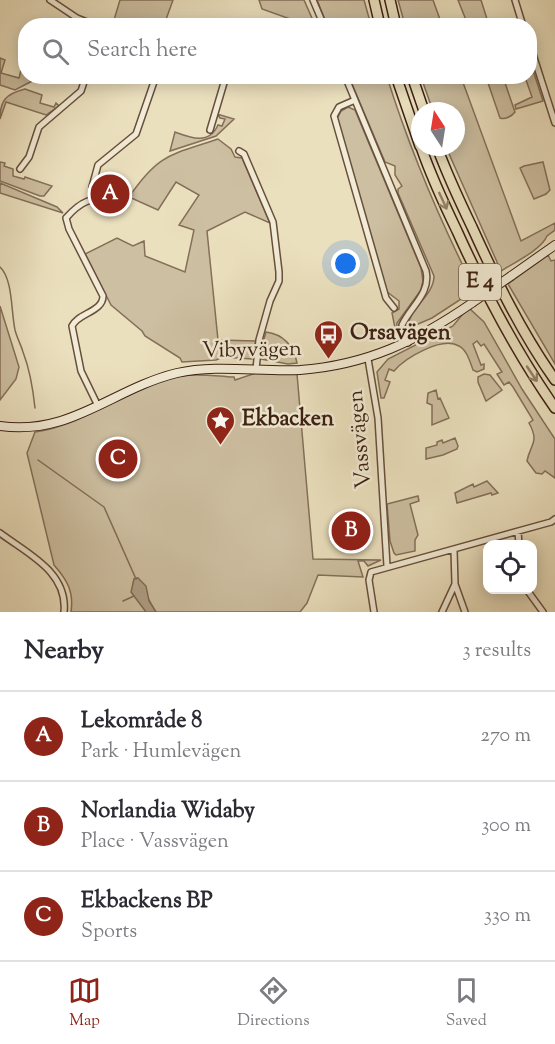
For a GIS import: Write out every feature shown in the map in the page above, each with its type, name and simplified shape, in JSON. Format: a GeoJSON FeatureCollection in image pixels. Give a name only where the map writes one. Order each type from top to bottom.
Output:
{"type":"FeatureCollection","features":[{"type":"Feature","properties":{"kind":"highway"},"geometry":{"type":"LineString","coordinates":[[374,0],[378,18]]}},
{"type":"Feature","properties":{"kind":"highway"},"geometry":{"type":"LineString","coordinates":[[390,0],[394,18]]}},
{"type":"Feature","properties":{"kind":"highway","name":"E 4"},"geometry":{"type":"LineString","coordinates":[[399,84],[411,120]]}},
{"type":"Feature","properties":{"kind":"highway"},"geometry":{"type":"LineString","coordinates":[[415,84],[421,102]]}},
{"type":"Feature","properties":{"kind":"highway","name":"E 4"},"geometry":{"type":"LineString","coordinates":[[423,156],[478,279],[529,371],[555,408]]}},
{"type":"Feature","properties":{"kind":"highway","name":"E 4"},"geometry":{"type":"LineString","coordinates":[[440,156],[516,318],[555,380]]}},
{"type":"Feature","properties":{"kind":"street"},"geometry":{"type":"LineString","coordinates":[[50,0],[77,18]]}},
{"type":"Feature","properties":{"kind":"street"},"geometry":{"type":"LineString","coordinates":[[314,0],[321,18]]}},
{"type":"Feature","properties":{"kind":"street"},"geometry":{"type":"LineString","coordinates":[[515,0],[521,18]]}},
{"type":"Feature","properties":{"kind":"street"},"geometry":{"type":"LineString","coordinates":[[537,67],[555,123]]}},
{"type":"Feature","properties":{"kind":"street"},"geometry":{"type":"LineString","coordinates":[[20,169],[29,157],[39,127],[81,91],[83,84]]}},
{"type":"Feature","properties":{"kind":"street"},"geometry":{"type":"LineString","coordinates":[[92,187],[98,165],[136,134],[153,84]]}},
{"type":"Feature","properties":{"kind":"street"},"geometry":{"type":"LineString","coordinates":[[210,130],[224,84]]}},
{"type":"Feature","properties":{"kind":"street"},"geometry":{"type":"LineString","coordinates":[[348,84],[428,277],[425,291],[402,325],[408,343]]}},
{"type":"Feature","properties":{"kind":"street"},"geometry":{"type":"LineString","coordinates":[[355,100],[339,107],[334,116],[387,298],[394,308]]}},
{"type":"Feature","properties":{"kind":"street"},"geometry":{"type":"LineString","coordinates":[[239,151],[244,154],[273,222],[279,272],[279,281],[270,301],[259,340],[256,369]]}},
{"type":"Feature","properties":{"kind":"street"},"geometry":{"type":"LineString","coordinates":[[98,406],[81,370],[72,326],[75,320],[100,306],[103,296],[69,229],[66,218],[81,203],[88,200],[121,199],[129,194]]}},
{"type":"Feature","properties":{"kind":"street","name":"Vibyvägen"},"geometry":{"type":"LineString","coordinates":[[0,428],[52,425],[72,419],[139,385],[200,369],[299,370],[368,358],[408,343],[472,303],[555,245]]}},
{"type":"Feature","properties":{"kind":"street","name":"Vassvägen"},"geometry":{"type":"LineString","coordinates":[[368,358],[378,418],[387,566]]}},
{"type":"Feature","properties":{"kind":"street"},"geometry":{"type":"LineString","coordinates":[[374,612],[369,576],[371,572],[518,532],[555,519]]}},
{"type":"Feature","properties":{"kind":"street"},"geometry":{"type":"LineString","coordinates":[[518,532],[519,540]]}},
{"type":"Feature","properties":{"kind":"street"},"geometry":{"type":"LineString","coordinates":[[0,533],[46,567],[57,578],[63,590],[64,612]]}},
{"type":"Feature","properties":{"kind":"street"},"geometry":{"type":"LineString","coordinates":[[454,550],[455,584],[465,612]]}},
{"type":"Feature","properties":{"kind":"street"},"geometry":{"type":"LineString","coordinates":[[442,612],[455,584]]}},
{"type":"Feature","properties":{"kind":"street"},"geometry":{"type":"LineString","coordinates":[[531,594],[543,612]]}},
{"type":"Feature","properties":{"kind":"shaded area"},"geometry":{"type":"Polygon","coordinates":[[[120,0],[173,0],[167,18],[115,18],[120,0]]]}},
{"type":"Feature","properties":{"kind":"shaded area"},"geometry":{"type":"Polygon","coordinates":[[[259,0],[304,0],[312,18],[287,18],[262,9],[259,0]]]}},
{"type":"Feature","properties":{"kind":"shaded area"},"geometry":{"type":"Polygon","coordinates":[[[317,0],[364,0],[369,18],[324,18],[317,0]]]}},
{"type":"Feature","properties":{"kind":"shaded area"},"geometry":{"type":"Polygon","coordinates":[[[398,0],[433,0],[439,18],[403,18],[398,0]]]}},
{"type":"Feature","properties":{"kind":"shaded area"},"geometry":{"type":"Polygon","coordinates":[[[458,0],[481,0],[487,18],[465,18],[458,0]]]}},
{"type":"Feature","properties":{"kind":"shaded area"},"geometry":{"type":"Polygon","coordinates":[[[0,58],[5,60],[1,73],[18,78],[18,84],[26,84],[15,90],[0,85],[0,58]]]}},
{"type":"Feature","properties":{"kind":"shaded area"},"geometry":{"type":"Polygon","coordinates":[[[537,83],[543,101],[516,109],[515,105],[532,97],[527,84],[537,83]]]}},
{"type":"Feature","properties":{"kind":"shaded area"},"geometry":{"type":"Polygon","coordinates":[[[352,84],[389,84],[411,144],[411,156],[415,156],[426,185],[475,290],[432,318],[409,328],[409,321],[430,290],[434,276],[398,193],[398,189],[402,186],[395,175],[395,166],[385,162],[352,84]]]}},
{"type":"Feature","properties":{"kind":"shaded area"},"geometry":{"type":"Polygon","coordinates":[[[423,84],[464,84],[521,241],[555,223],[555,230],[540,246],[501,271],[450,156],[465,156],[465,102],[430,102],[423,84]]]}},
{"type":"Feature","properties":{"kind":"shaded area"},"geometry":{"type":"Polygon","coordinates":[[[488,84],[505,84],[515,112],[510,116],[500,118],[488,84]]]}},
{"type":"Feature","properties":{"kind":"shaded area"},"geometry":{"type":"Polygon","coordinates":[[[25,89],[42,95],[40,103],[54,107],[56,103],[59,106],[46,115],[6,102],[0,119],[1,107],[5,99],[25,89]]]}},
{"type":"Feature","properties":{"kind":"shaded area"},"geometry":{"type":"Polygon","coordinates":[[[348,107],[355,110],[421,268],[423,281],[421,290],[397,323],[396,333],[392,313],[399,309],[399,301],[386,291],[337,119],[341,111],[348,107]]]}},
{"type":"Feature","properties":{"kind":"shaded area"},"geometry":{"type":"Polygon","coordinates":[[[217,114],[234,119],[216,136],[170,151],[175,132],[193,138],[205,138],[218,125],[222,126],[225,119],[220,118],[217,114]]]}},
{"type":"Feature","properties":{"kind":"shaded area"},"geometry":{"type":"Polygon","coordinates":[[[218,139],[231,149],[235,157],[242,158],[270,223],[245,212],[207,231],[218,340],[256,341],[252,359],[223,357],[216,360],[182,362],[180,358],[145,336],[111,305],[85,254],[117,238],[133,246],[144,241],[145,256],[185,272],[194,230],[179,225],[199,195],[176,182],[158,210],[129,197],[149,172],[167,158],[218,139]]]}},
{"type":"Feature","properties":{"kind":"shaded area"},"geometry":{"type":"Polygon","coordinates":[[[0,162],[13,169],[13,176],[24,179],[25,177],[52,186],[44,196],[40,196],[0,181],[0,162]]]}},
{"type":"Feature","properties":{"kind":"shaded area"},"geometry":{"type":"Polygon","coordinates":[[[543,162],[550,190],[534,199],[520,168],[543,162]]]}},
{"type":"Feature","properties":{"kind":"shaded area"},"geometry":{"type":"Polygon","coordinates":[[[0,183],[57,207],[63,213],[0,193],[0,183]]]}},
{"type":"Feature","properties":{"kind":"shaded area"},"geometry":{"type":"Polygon","coordinates":[[[548,255],[551,261],[555,260],[555,364],[508,284],[548,255]]]}},
{"type":"Feature","properties":{"kind":"shaded area"},"geometry":{"type":"Polygon","coordinates":[[[0,306],[19,367],[16,379],[0,400],[0,306]]]}},
{"type":"Feature","properties":{"kind":"shaded area"},"geometry":{"type":"Polygon","coordinates":[[[467,309],[470,309],[484,322],[522,389],[555,439],[555,478],[545,471],[542,474],[536,473],[527,461],[534,439],[529,423],[533,420],[509,382],[504,385],[497,374],[502,372],[484,344],[481,346],[477,341],[473,344],[481,365],[484,364],[484,369],[477,372],[473,370],[468,356],[459,346],[443,344],[424,350],[406,360],[394,371],[389,369],[385,380],[390,382],[384,398],[381,398],[377,372],[388,359],[453,326],[467,309]]]}},
{"type":"Feature","properties":{"kind":"shaded area"},"geometry":{"type":"Polygon","coordinates":[[[266,332],[278,335],[287,342],[297,363],[288,364],[261,359],[259,356],[266,332]]]}},
{"type":"Feature","properties":{"kind":"shaded area"},"geometry":{"type":"Polygon","coordinates":[[[256,373],[297,374],[313,559],[381,560],[368,566],[364,561],[358,561],[363,577],[318,575],[307,603],[300,612],[156,612],[137,578],[134,579],[133,585],[146,612],[71,612],[70,592],[66,581],[54,565],[27,453],[35,432],[55,428],[91,414],[161,381],[193,375],[234,377],[235,380],[256,373]]]}},
{"type":"Feature","properties":{"kind":"shaded area"},"geometry":{"type":"Polygon","coordinates":[[[484,374],[490,375],[502,390],[486,401],[478,382],[478,377],[484,374]]]}},
{"type":"Feature","properties":{"kind":"shaded area"},"geometry":{"type":"Polygon","coordinates":[[[436,390],[438,399],[440,398],[449,418],[432,425],[432,405],[427,403],[428,393],[436,390]]]}},
{"type":"Feature","properties":{"kind":"shaded area"},"geometry":{"type":"Polygon","coordinates":[[[455,438],[457,449],[426,459],[426,448],[437,445],[437,442],[442,440],[443,443],[455,438]]]}},
{"type":"Feature","properties":{"kind":"shaded area"},"geometry":{"type":"Polygon","coordinates":[[[487,481],[498,493],[457,503],[455,493],[473,484],[474,487],[487,481]]]}},
{"type":"Feature","properties":{"kind":"shaded area"},"geometry":{"type":"Polygon","coordinates":[[[418,496],[419,501],[410,504],[418,535],[415,540],[415,551],[396,555],[390,541],[387,504],[418,496]]]}},
{"type":"Feature","properties":{"kind":"shaded area"},"geometry":{"type":"Polygon","coordinates":[[[138,578],[146,586],[149,601],[156,612],[146,612],[131,592],[134,579],[138,578]]]}},
{"type":"Feature","properties":{"kind":"waterway"},"geometry":{"type":"LineString","coordinates":[[0,267],[9,287],[15,330],[29,373],[35,408]]}},
{"type":"Feature","properties":{"kind":"waterway"},"geometry":{"type":"LineString","coordinates":[[38,460],[104,507],[136,579]]}},
{"type":"Feature","properties":{"kind":"waterway"},"geometry":{"type":"LineString","coordinates":[[123,601],[134,596]]}},
{"type":"Feature","properties":{"kind":"place","name":"Lekområde 8"},"geometry":{"type":"Point","coordinates":[110,194]}},
{"type":"Feature","properties":{"kind":"place","name":"Orsavägen"},"geometry":{"type":"Point","coordinates":[329,360]}},
{"type":"Feature","properties":{"kind":"place","name":"Ekbacken"},"geometry":{"type":"Point","coordinates":[221,446]}},
{"type":"Feature","properties":{"kind":"place","name":"Ekbackens BP"},"geometry":{"type":"Point","coordinates":[118,459]}},
{"type":"Feature","properties":{"kind":"place","name":"Norlandia Widaby"},"geometry":{"type":"Point","coordinates":[351,531]}}]}
